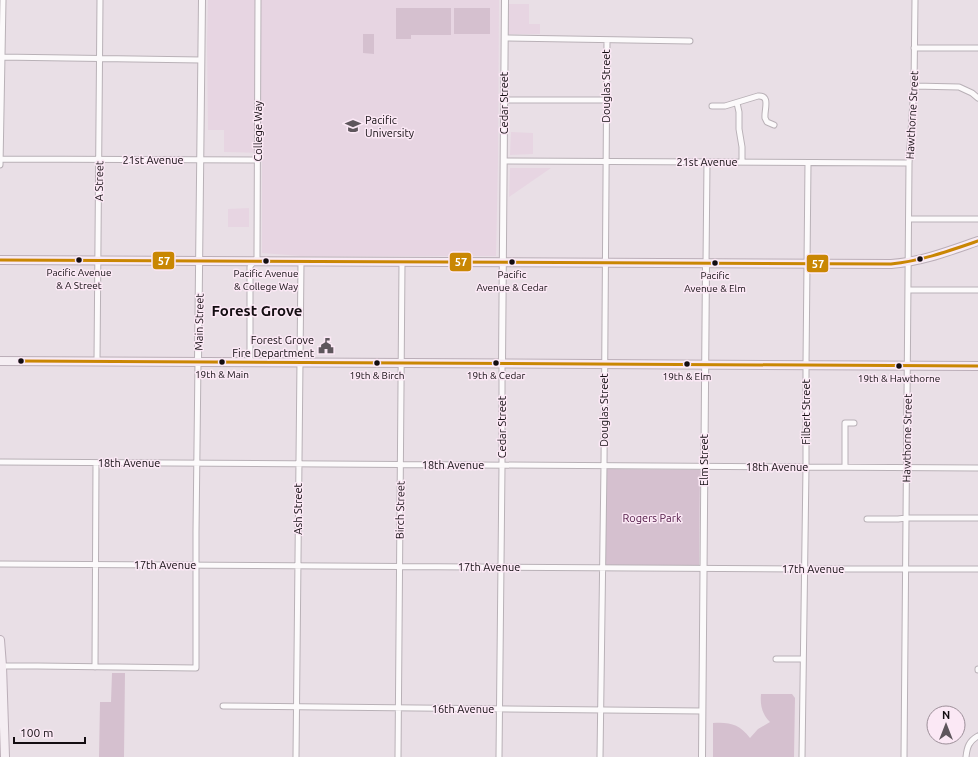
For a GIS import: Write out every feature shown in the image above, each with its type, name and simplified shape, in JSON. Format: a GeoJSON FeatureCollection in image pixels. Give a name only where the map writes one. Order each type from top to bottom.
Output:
{"type":"FeatureCollection","features":[{"type":"Feature","properties":{"kind":"main road"},"geometry":{"type":"LineString","coordinates":[[0,260],[605,264],[891,264],[909,263],[978,242]]}},
{"type":"Feature","properties":{"kind":"main road"},"geometry":{"type":"LineString","coordinates":[[0,361],[978,366]]}},
{"type":"Feature","properties":{"kind":"main road"},"geometry":{"type":"LineString","coordinates":[[0,640],[5,757]]}},
{"type":"Feature","properties":{"kind":"street"},"geometry":{"type":"LineString","coordinates":[[0,165],[3,0]]}},
{"type":"Feature","properties":{"kind":"street","name":"A Street"},"geometry":{"type":"LineString","coordinates":[[97,361],[100,0]]}},
{"type":"Feature","properties":{"kind":"street","name":"Main Street"},"geometry":{"type":"LineString","coordinates":[[95,666],[196,668],[202,0]]}},
{"type":"Feature","properties":{"kind":"street","name":"College Way"},"geometry":{"type":"LineString","coordinates":[[250,362],[250,267],[257,258],[258,0]]}},
{"type":"Feature","properties":{"kind":"street","name":"Cedar Street"},"geometry":{"type":"LineString","coordinates":[[499,757],[505,0]]}},
{"type":"Feature","properties":{"kind":"street","name":"Hawthorne Street"},"geometry":{"type":"LineString","coordinates":[[904,757],[909,163],[914,86],[915,0]]}},
{"type":"Feature","properties":{"kind":"street"},"geometry":{"type":"LineString","coordinates":[[505,38],[690,41]]}},
{"type":"Feature","properties":{"kind":"street","name":"Douglas Street"},"geometry":{"type":"LineString","coordinates":[[600,757],[607,40]]}},
{"type":"Feature","properties":{"kind":"street"},"geometry":{"type":"LineString","coordinates":[[914,48],[978,48]]}},
{"type":"Feature","properties":{"kind":"street"},"geometry":{"type":"LineString","coordinates":[[1,58],[201,60]]}},
{"type":"Feature","properties":{"kind":"street"},"geometry":{"type":"LineString","coordinates":[[914,86],[959,87],[972,93],[978,98]]}},
{"type":"Feature","properties":{"kind":"street"},"geometry":{"type":"LineString","coordinates":[[712,106],[725,106],[758,96],[764,96],[766,103],[765,118],[767,122],[774,126]]}},
{"type":"Feature","properties":{"kind":"street"},"geometry":{"type":"LineString","coordinates":[[504,100],[607,100]]}},
{"type":"Feature","properties":{"kind":"street"},"geometry":{"type":"LineString","coordinates":[[737,103],[742,147],[742,162]]}},
{"type":"Feature","properties":{"kind":"street","name":"21st Avenue"},"geometry":{"type":"LineString","coordinates":[[0,159],[258,160]]}},
{"type":"Feature","properties":{"kind":"street","name":"21st Avenue"},"geometry":{"type":"LineString","coordinates":[[504,161],[909,163]]}},
{"type":"Feature","properties":{"kind":"street","name":"Elm Street"},"geometry":{"type":"LineString","coordinates":[[702,757],[704,364],[707,162]]}},
{"type":"Feature","properties":{"kind":"street","name":"Filbert Street"},"geometry":{"type":"LineString","coordinates":[[802,757],[808,163]]}},
{"type":"Feature","properties":{"kind":"street"},"geometry":{"type":"LineString","coordinates":[[909,219],[978,219]]}},
{"type":"Feature","properties":{"kind":"street","name":"Ash Street"},"geometry":{"type":"LineString","coordinates":[[296,757],[301,262]]}},
{"type":"Feature","properties":{"kind":"street","name":"Birch Street"},"geometry":{"type":"LineString","coordinates":[[398,757],[402,263]]}},
{"type":"Feature","properties":{"kind":"street"},"geometry":{"type":"LineString","coordinates":[[909,290],[978,290]]}},
{"type":"Feature","properties":{"kind":"street"},"geometry":{"type":"LineString","coordinates":[[845,467],[845,423],[854,423]]}},
{"type":"Feature","properties":{"kind":"street","name":"18th Avenue"},"geometry":{"type":"LineString","coordinates":[[0,462],[978,468]]}},
{"type":"Feature","properties":{"kind":"street"},"geometry":{"type":"LineString","coordinates":[[2,666],[95,666],[96,463]]}},
{"type":"Feature","properties":{"kind":"street"},"geometry":{"type":"LineString","coordinates":[[867,519],[978,518]]}},
{"type":"Feature","properties":{"kind":"street","name":"17th Avenue"},"geometry":{"type":"LineString","coordinates":[[0,564],[978,569]]}},
{"type":"Feature","properties":{"kind":"street"},"geometry":{"type":"LineString","coordinates":[[776,659],[803,659]]}},
{"type":"Feature","properties":{"kind":"street","name":"16th Avenue"},"geometry":{"type":"LineString","coordinates":[[223,706],[702,711]]}},
{"type":"Feature","properties":{"kind":"street"},"geometry":{"type":"LineString","coordinates":[[966,757],[967,748],[973,739],[978,736]]}},
{"type":"Feature","properties":{"kind":"shaded area","name":"Pacific University"},"geometry":{"type":"Polygon","coordinates":[[[208,0],[499,0],[496,256],[301,256],[262,253],[262,153],[224,152],[224,130],[208,130],[208,0]]]}},
{"type":"Feature","properties":{"kind":"shaded area"},"geometry":{"type":"Polygon","coordinates":[[[508,4],[529,4],[529,24],[540,24],[540,34],[507,34],[508,4]]]}},
{"type":"Feature","properties":{"kind":"shaded area"},"geometry":{"type":"Polygon","coordinates":[[[511,132],[533,133],[533,154],[510,155],[511,132]]]}},
{"type":"Feature","properties":{"kind":"shaded area"},"geometry":{"type":"Polygon","coordinates":[[[510,168],[551,168],[509,197],[510,168]]]}},
{"type":"Feature","properties":{"kind":"shaded area"},"geometry":{"type":"Polygon","coordinates":[[[249,208],[249,227],[228,227],[228,209],[249,208]]]}},
{"type":"Feature","properties":{"kind":"green space"},"geometry":{"type":"Polygon","coordinates":[[[396,8],[451,8],[451,35],[411,35],[411,39],[396,39],[396,8]]]}},
{"type":"Feature","properties":{"kind":"green space"},"geometry":{"type":"Polygon","coordinates":[[[454,8],[490,8],[490,34],[454,34],[454,8]]]}},
{"type":"Feature","properties":{"kind":"green space"},"geometry":{"type":"Polygon","coordinates":[[[363,34],[374,34],[374,54],[363,53],[363,34]]]}},
{"type":"Feature","properties":{"kind":"green space","name":"Rogers Park"},"geometry":{"type":"Polygon","coordinates":[[[606,469],[700,470],[699,566],[605,565],[606,469]]]}},
{"type":"Feature","properties":{"kind":"green space"},"geometry":{"type":"Polygon","coordinates":[[[112,673],[125,673],[124,757],[99,757],[100,702],[111,702],[112,673]]]}},
{"type":"Feature","properties":{"kind":"green space"},"geometry":{"type":"Polygon","coordinates":[[[761,694],[792,694],[795,698],[794,757],[713,757],[713,723],[734,725],[746,733],[750,738],[758,729],[770,722],[762,709],[761,694]]]}},
{"type":"Feature","properties":{"kind":"transit line","name":"57"},"geometry":{"type":"LineString","coordinates":[[0,260],[891,264],[924,258],[978,241]]}},
{"type":"Feature","properties":{"kind":"transit line","name":"57"},"geometry":{"type":"LineString","coordinates":[[21,361],[978,366]]}},
{"type":"Feature","properties":{"kind":"place","name":"Pacific University"},"geometry":{"type":"Point","coordinates":[353,126]}},
{"type":"Feature","properties":{"kind":"place","name":"Pacific Avenue & A Street"},"geometry":{"type":"Point","coordinates":[79,260]}},
{"type":"Feature","properties":{"kind":"place","name":"Pacific Avenue & College Way"},"geometry":{"type":"Point","coordinates":[266,261]}},
{"type":"Feature","properties":{"kind":"place","name":"Pacific Avenue & Cedar"},"geometry":{"type":"Point","coordinates":[512,262]}},
{"type":"Feature","properties":{"kind":"place","name":"Pacific Avenue & Elm"},"geometry":{"type":"Point","coordinates":[715,263]}},
{"type":"Feature","properties":{"kind":"place","name":"Forest Grove Fire Department"},"geometry":{"type":"Point","coordinates":[326,346]}},
{"type":"Feature","properties":{"kind":"place","name":"19th & Main"},"geometry":{"type":"Point","coordinates":[222,362]}},
{"type":"Feature","properties":{"kind":"place","name":"19th & Birch"},"geometry":{"type":"Point","coordinates":[377,363]}},
{"type":"Feature","properties":{"kind":"place","name":"19th & Cedar"},"geometry":{"type":"Point","coordinates":[496,363]}},
{"type":"Feature","properties":{"kind":"place","name":"19th & Elm"},"geometry":{"type":"Point","coordinates":[687,364]}},
{"type":"Feature","properties":{"kind":"place","name":"19th & Hawthorne"},"geometry":{"type":"Point","coordinates":[899,366]}},
{"type":"Feature","properties":{"kind":"district","name":"Forest Grove"},"geometry":{"type":"Point","coordinates":[257,311]}}]}
